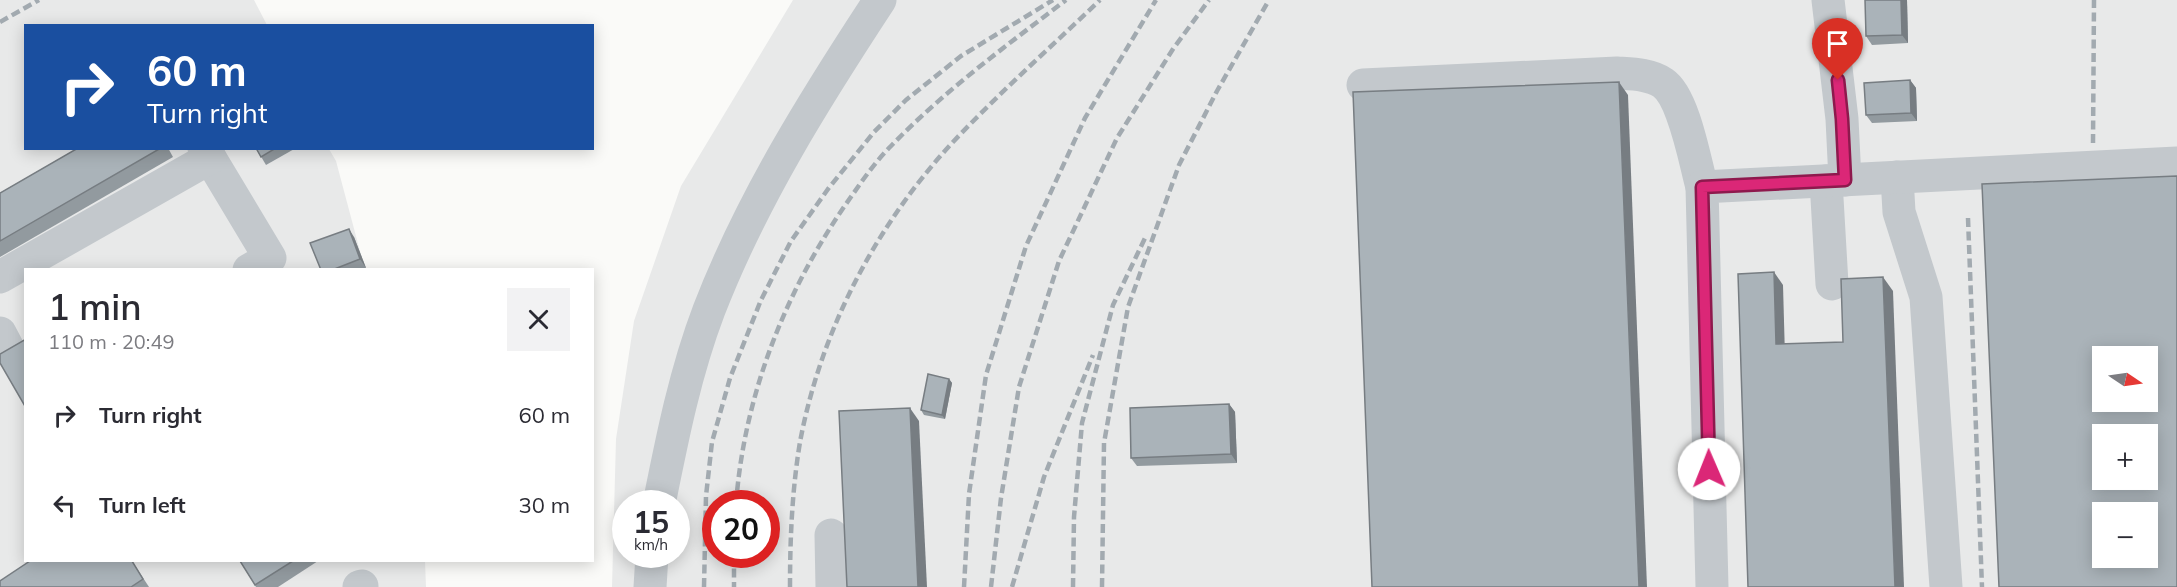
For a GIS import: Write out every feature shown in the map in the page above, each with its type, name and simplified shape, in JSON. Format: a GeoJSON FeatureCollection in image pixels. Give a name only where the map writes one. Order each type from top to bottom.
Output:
{"type":"FeatureCollection","features":[{"type":"Feature","properties":{"kind":"lane"},"geometry":{"type":"LineString","coordinates":[[662,490],[677,412],[708,311],[755,206],[822,88],[880,0]]}},
{"type":"Feature","properties":{"kind":"lane"},"geometry":{"type":"LineString","coordinates":[[1828,0],[1842,119],[1836,180],[1832,284]]}},
{"type":"Feature","properties":{"kind":"lane"},"geometry":{"type":"LineString","coordinates":[[1363,85],[1617,73],[1641,75],[1664,83],[1679,105],[1702,187],[1712,587]]}},
{"type":"Feature","properties":{"kind":"lane"},"geometry":{"type":"LineString","coordinates":[[0,277],[207,153],[270,258],[252,268]]}},
{"type":"Feature","properties":{"kind":"lane"},"geometry":{"type":"LineString","coordinates":[[1702,187],[2177,163]]}},
{"type":"Feature","properties":{"kind":"lane"},"geometry":{"type":"LineString","coordinates":[[1897,177],[1899,212],[1926,297],[1946,587]]}},
{"type":"Feature","properties":{"kind":"lane"},"geometry":{"type":"LineString","coordinates":[[831,535],[832,587]]}},
{"type":"Feature","properties":{"kind":"lane"},"geometry":{"type":"LineString","coordinates":[[650,587],[651,568]]}},
{"type":"Feature","properties":{"kind":"shaded area"},"geometry":{"type":"Polygon","coordinates":[[[0,0],[254,0],[266,24],[24,24],[24,150],[330,150],[336,161],[364,268],[24,268],[24,562],[425,562],[426,587],[0,587],[0,0]]]}},
{"type":"Feature","properties":{"kind":"shaded area"},"geometry":{"type":"Polygon","coordinates":[[[793,0],[2177,0],[2177,587],[612,587],[613,568],[690,568],[690,490],[615,490],[616,439],[634,321],[681,186],[793,0]]]}},
{"type":"Feature","properties":{"kind":"building"},"geometry":{"type":"Polygon","coordinates":[[[1865,0],[1901,0],[1902,35],[1866,36],[1865,0]]]}},
{"type":"Feature","properties":{"kind":"building"},"geometry":{"type":"Polygon","coordinates":[[[1910,80],[1911,113],[1866,115],[1864,83],[1910,80]]]}},
{"type":"Feature","properties":{"kind":"building"},"geometry":{"type":"Polygon","coordinates":[[[1619,82],[1639,587],[1372,587],[1353,92],[1619,82]]]}},
{"type":"Feature","properties":{"kind":"building"},"geometry":{"type":"Polygon","coordinates":[[[75,150],[158,150],[0,241],[0,193],[75,150]]]}},
{"type":"Feature","properties":{"kind":"building"},"geometry":{"type":"Polygon","coordinates":[[[257,150],[273,150],[261,157],[257,150]]]}},
{"type":"Feature","properties":{"kind":"building"},"geometry":{"type":"Polygon","coordinates":[[[2177,176],[2177,587],[1999,587],[1982,184],[2177,176]]]}},
{"type":"Feature","properties":{"kind":"building"},"geometry":{"type":"Polygon","coordinates":[[[349,229],[360,259],[337,268],[320,268],[310,243],[349,229]]]}},
{"type":"Feature","properties":{"kind":"building"},"geometry":{"type":"Polygon","coordinates":[[[1774,272],[1776,344],[1843,342],[1841,279],[1883,277],[1895,587],[1748,587],[1738,274],[1774,272]]]}},
{"type":"Feature","properties":{"kind":"building"},"geometry":{"type":"Polygon","coordinates":[[[24,340],[24,405],[0,363],[0,354],[24,340]]]}},
{"type":"Feature","properties":{"kind":"building"},"geometry":{"type":"Polygon","coordinates":[[[928,374],[949,379],[942,415],[921,410],[928,374]]]}},
{"type":"Feature","properties":{"kind":"building"},"geometry":{"type":"Polygon","coordinates":[[[1229,404],[1231,454],[1131,458],[1130,408],[1229,404]]]}},
{"type":"Feature","properties":{"kind":"building"},"geometry":{"type":"Polygon","coordinates":[[[910,408],[918,587],[847,587],[839,411],[910,408]]]}},
{"type":"Feature","properties":{"kind":"building"},"geometry":{"type":"Polygon","coordinates":[[[28,562],[133,562],[143,579],[131,587],[0,587],[0,581],[28,562]]]}},
{"type":"Feature","properties":{"kind":"building"},"geometry":{"type":"Polygon","coordinates":[[[241,562],[291,562],[255,585],[241,562]]]}},
{"type":"Feature","properties":{"kind":"railway"},"geometry":{"type":"LineString","coordinates":[[0,22],[39,0]]}},
{"type":"Feature","properties":{"kind":"railway"},"geometry":{"type":"LineString","coordinates":[[704,587],[706,496],[712,442],[730,378],[761,300],[791,241],[828,189],[874,132],[906,100],[961,56],[1053,0]]}},
{"type":"Feature","properties":{"kind":"railway"},"geometry":{"type":"LineString","coordinates":[[738,490],[748,424],[771,346],[804,273],[846,204],[879,159],[932,106],[1066,0]]}},
{"type":"Feature","properties":{"kind":"railway"},"geometry":{"type":"LineString","coordinates":[[790,587],[795,478],[809,400],[837,320],[856,281],[876,244],[925,174],[1007,87],[1100,0]]}},
{"type":"Feature","properties":{"kind":"railway"},"geometry":{"type":"LineString","coordinates":[[964,587],[969,494],[986,375],[1026,246],[1085,118],[1156,0]]}},
{"type":"Feature","properties":{"kind":"railway"},"geometry":{"type":"LineString","coordinates":[[991,587],[1001,498],[1019,387],[1059,261],[1117,138],[1173,49],[1209,0]]}},
{"type":"Feature","properties":{"kind":"railway"},"geometry":{"type":"LineString","coordinates":[[1102,587],[1104,443],[1128,307],[1179,165],[1217,91],[1269,0]]}},
{"type":"Feature","properties":{"kind":"railway"},"geometry":{"type":"LineString","coordinates":[[2093,143],[2094,0]]}},
{"type":"Feature","properties":{"kind":"railway"},"geometry":{"type":"LineString","coordinates":[[1968,218],[1982,587]]}},
{"type":"Feature","properties":{"kind":"railway"},"geometry":{"type":"LineString","coordinates":[[1073,587],[1074,517],[1082,423],[1113,305],[1146,236]]}},
{"type":"Feature","properties":{"kind":"railway"},"geometry":{"type":"LineString","coordinates":[[1012,587],[1044,477],[1093,355]]}},
{"type":"Feature","properties":{"kind":"railway"},"geometry":{"type":"LineString","coordinates":[[734,568],[734,587]]}},
{"type":"Feature","properties":{"kind":"route"},"geometry":{"type":"LineString","coordinates":[[1709,469],[1702,187],[1845,180],[1838,80]]}}]}
